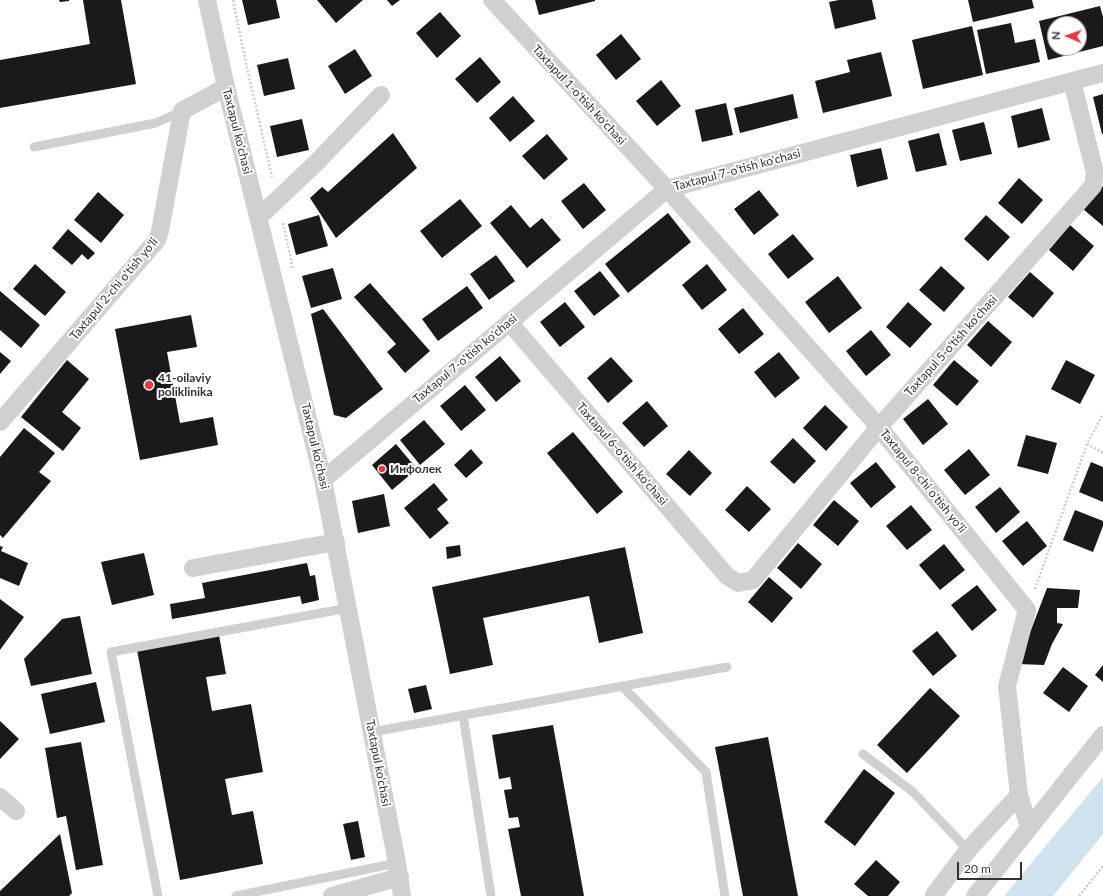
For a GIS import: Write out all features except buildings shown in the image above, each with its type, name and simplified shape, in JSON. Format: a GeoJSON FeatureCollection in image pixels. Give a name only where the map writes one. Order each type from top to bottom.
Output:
{"type":"FeatureCollection","features":[{"type":"Feature","properties":{"kind":"street","name":"Taxtapul ko'chasi"},"geometry":{"type":"LineString","coordinates":[[207,0],[226,87],[323,480],[399,870],[402,896]]}},
{"type":"Feature","properties":{"kind":"street","name":"Taxtapul 1-o'tish ko'chasi"},"geometry":{"type":"LineString","coordinates":[[492,0],[667,189]]}},
{"type":"Feature","properties":{"kind":"street","name":"Taxtapul 7-o'tish ko'chasi"},"geometry":{"type":"LineString","coordinates":[[323,480],[667,189],[1103,73]]}},
{"type":"Feature","properties":{"kind":"street","name":"Taxtapul 5-o'tish ko'chasi"},"geometry":{"type":"LineString","coordinates":[[738,583],[753,580],[879,427],[1093,186],[1095,174],[1072,81]]}},
{"type":"Feature","properties":{"kind":"street"},"geometry":{"type":"LineString","coordinates":[[182,111],[226,87]]}},
{"type":"Feature","properties":{"kind":"street"},"geometry":{"type":"LineString","coordinates":[[259,217],[316,163],[381,95]]}},
{"type":"Feature","properties":{"kind":"street","name":"Taxtapul 2-chi o'tish yo'li"},"geometry":{"type":"LineString","coordinates":[[0,422],[157,240],[160,231],[182,111]]}},
{"type":"Feature","properties":{"kind":"street","name":"Taxtapul 8-chi o'tish yo'li"},"geometry":{"type":"LineString","coordinates":[[667,189],[879,427],[1027,610]]}},
{"type":"Feature","properties":{"kind":"street","name":"Taxtapul 6-o'tish ko'chasi"},"geometry":{"type":"LineString","coordinates":[[508,322],[727,576],[738,583]]}},
{"type":"Feature","properties":{"kind":"street"},"geometry":{"type":"LineString","coordinates":[[193,568],[336,542]]}},
{"type":"Feature","properties":{"kind":"street"},"geometry":{"type":"LineString","coordinates":[[1027,610],[1007,686],[1019,794],[1029,827]]}},
{"type":"Feature","properties":{"kind":"street"},"geometry":{"type":"LineString","coordinates":[[974,896],[1103,735]]}},
{"type":"Feature","properties":{"kind":"street"},"geometry":{"type":"LineString","coordinates":[[934,895],[968,850],[1019,794]]}},
{"type":"Feature","properties":{"kind":"street"},"geometry":{"type":"LineString","coordinates":[[0,797],[16,811]]}},
{"type":"Feature","properties":{"kind":"street"},"geometry":{"type":"LineString","coordinates":[[332,896],[399,870]]}},
{"type":"Feature","properties":{"kind":"lane"},"geometry":{"type":"LineString","coordinates":[[34,147],[156,123],[182,111]]}},
{"type":"Feature","properties":{"kind":"lane"},"geometry":{"type":"LineString","coordinates":[[158,896],[111,652],[348,608]]}},
{"type":"Feature","properties":{"kind":"lane"},"geometry":{"type":"LineString","coordinates":[[372,732],[727,666]]}},
{"type":"Feature","properties":{"kind":"lane"},"geometry":{"type":"LineString","coordinates":[[622,686],[706,772],[725,896]]}},
{"type":"Feature","properties":{"kind":"lane"},"geometry":{"type":"LineString","coordinates":[[464,715],[491,896]]}},
{"type":"Feature","properties":{"kind":"lane"},"geometry":{"type":"LineString","coordinates":[[863,754],[913,792],[968,850]]}},
{"type":"Feature","properties":{"kind":"lane"},"geometry":{"type":"LineString","coordinates":[[236,896],[399,870]]}},
{"type":"Feature","properties":{"kind":"path"},"geometry":{"type":"LineString","coordinates":[[1027,610],[1087,444],[1103,414]]}},
{"type":"Feature","properties":{"kind":"path"},"geometry":{"type":"LineString","coordinates":[[1087,444],[1103,453]]}},
{"type":"Feature","properties":{"kind":"path"},"geometry":{"type":"LineString","coordinates":[[1079,896],[1103,866]]}},
{"type":"Feature","properties":{"kind":"water"},"geometry":{"type":"Polygon","coordinates":[[[1103,777],[1103,834],[1053,896],[1004,896],[1103,777]]]}},
{"type":"Feature","properties":{"kind":"place","name":"41-oilaviy poliklinika"},"geometry":{"type":"Point","coordinates":[149,385]}},
{"type":"Feature","properties":{"kind":"place","name":"Инфолек"},"geometry":{"type":"Point","coordinates":[382,469]}}]}
